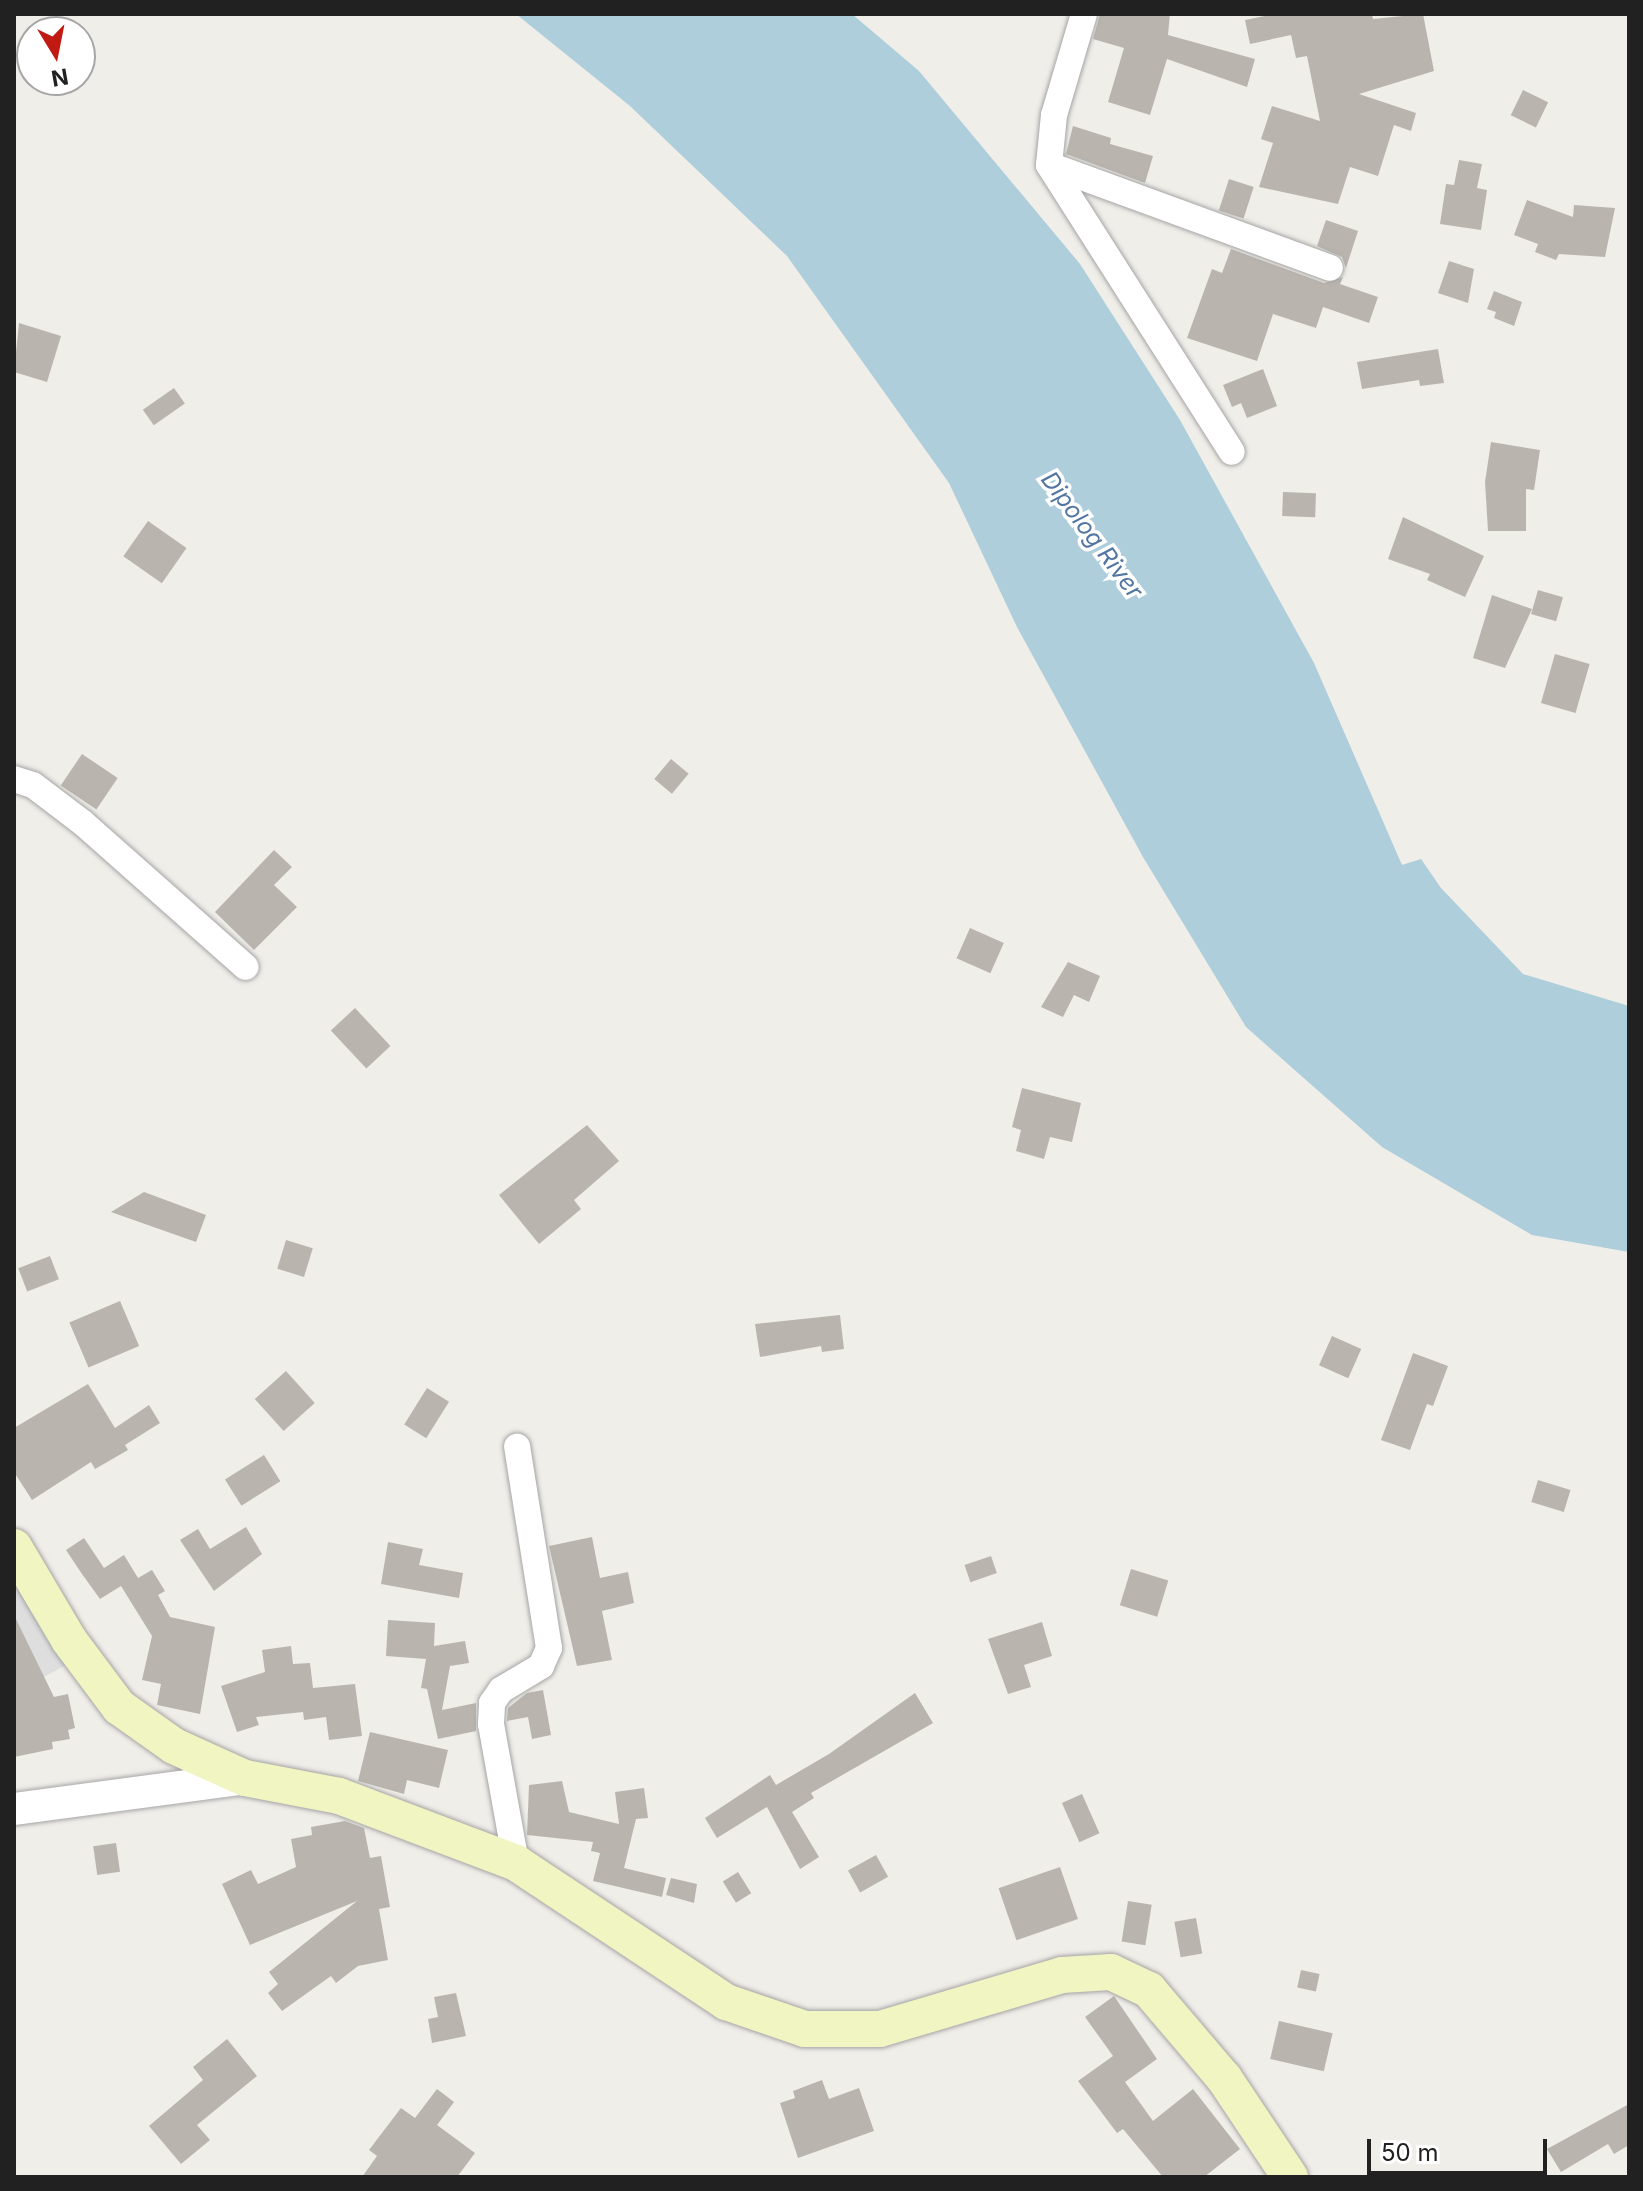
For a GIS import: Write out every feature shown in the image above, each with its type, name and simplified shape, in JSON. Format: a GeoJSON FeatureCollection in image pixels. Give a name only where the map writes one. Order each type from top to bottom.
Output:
{"type":"FeatureCollection","features":[{"type":"Feature","properties":{"kind":"main road"},"geometry":{"type":"LineString","coordinates":[[14,1547],[69,1640],[119,1707],[174,1746],[245,1778],[339,1796],[516,1863],[726,2002],[805,2029],[880,2029],[1062,1975],[1111,1972],[1149,1990],[1224,2078],[1290,2177]]}},
{"type":"Feature","properties":{"kind":"street"},"geometry":{"type":"LineString","coordinates":[[1084,14],[1054,115],[1049,165],[1232,452]]}},
{"type":"Feature","properties":{"kind":"street"},"geometry":{"type":"LineString","coordinates":[[1049,165],[1330,268]]}},
{"type":"Feature","properties":{"kind":"street"},"geometry":{"type":"LineString","coordinates":[[14,779],[33,785],[83,823],[246,967]]}},
{"type":"Feature","properties":{"kind":"street"},"geometry":{"type":"LineString","coordinates":[[516,1863],[491,1724],[492,1703],[501,1690],[541,1666],[549,1648],[517,1447]]}},
{"type":"Feature","properties":{"kind":"street"},"geometry":{"type":"LineString","coordinates":[[14,1809],[245,1778]]}},
{"type":"Feature","properties":{"kind":"shaded area"},"geometry":{"type":"Polygon","coordinates":[[[14,1574],[66,1665],[14,1693],[14,1574]]]}},
{"type":"Feature","properties":{"kind":"water","name":"Dipolog River"},"geometry":{"type":"Polygon","coordinates":[[[516,14],[852,14],[919,71],[1080,264],[1180,420],[1314,663],[1402,865],[1421,859],[1441,888],[1523,974],[1629,1006],[1629,1252],[1532,1235],[1382,1147],[1246,1027],[1143,857],[1017,627],[949,483],[787,256],[630,106],[516,14]]]}},
{"type":"Feature","properties":{"kind":"building"},"geometry":{"type":"Polygon","coordinates":[[[1100,14],[1170,14],[1168,35],[1255,59],[1247,87],[1167,59],[1150,115],[1108,102],[1124,48],[1093,39],[1100,14]]]}},
{"type":"Feature","properties":{"kind":"building"},"geometry":{"type":"Polygon","coordinates":[[[1274,14],[1372,14],[1373,19],[1423,14],[1434,71],[1359,94],[1416,113],[1411,131],[1394,125],[1378,176],[1350,167],[1338,204],[1259,187],[1273,143],[1261,139],[1272,106],[1320,121],[1307,56],[1296,58],[1291,35],[1250,44],[1245,20],[1274,14]]]}},
{"type":"Feature","properties":{"kind":"building"},"geometry":{"type":"Polygon","coordinates":[[[1523,90],[1548,102],[1536,127],[1511,115],[1523,90]]]}},
{"type":"Feature","properties":{"kind":"building"},"geometry":{"type":"Polygon","coordinates":[[[1073,126],[1111,138],[1110,144],[1153,156],[1145,183],[1066,154],[1073,126]]]}},
{"type":"Feature","properties":{"kind":"building"},"geometry":{"type":"Polygon","coordinates":[[[1459,160],[1482,164],[1477,188],[1487,190],[1481,230],[1440,224],[1446,184],[1454,185],[1459,160]]]}},
{"type":"Feature","properties":{"kind":"building"},"geometry":{"type":"Polygon","coordinates":[[[1229,179],[1254,187],[1244,218],[1219,210],[1229,179]]]}},
{"type":"Feature","properties":{"kind":"building"},"geometry":{"type":"Polygon","coordinates":[[[1527,200],[1573,217],[1574,205],[1615,208],[1605,257],[1559,254],[1556,260],[1535,252],[1538,244],[1514,235],[1527,200]]]}},
{"type":"Feature","properties":{"kind":"building"},"geometry":{"type":"Polygon","coordinates":[[[1326,220],[1358,231],[1346,268],[1342,257],[1317,246],[1326,220]]]}},
{"type":"Feature","properties":{"kind":"building"},"geometry":{"type":"Polygon","coordinates":[[[1231,249],[1324,283],[1343,277],[1340,284],[1378,297],[1369,323],[1323,307],[1316,328],[1273,314],[1257,361],[1187,338],[1212,269],[1222,273],[1231,249]]]}},
{"type":"Feature","properties":{"kind":"building"},"geometry":{"type":"Polygon","coordinates":[[[1449,261],[1474,269],[1468,303],[1438,293],[1449,261]]]}},
{"type":"Feature","properties":{"kind":"building"},"geometry":{"type":"Polygon","coordinates":[[[1494,291],[1522,302],[1514,326],[1494,318],[1496,312],[1487,309],[1494,291]]]}},
{"type":"Feature","properties":{"kind":"building"},"geometry":{"type":"Polygon","coordinates":[[[19,323],[61,336],[47,382],[14,372],[19,323]]]}},
{"type":"Feature","properties":{"kind":"building"},"geometry":{"type":"Polygon","coordinates":[[[1438,349],[1444,383],[1420,386],[1419,380],[1362,389],[1357,362],[1438,349]]]}},
{"type":"Feature","properties":{"kind":"building"},"geometry":{"type":"Polygon","coordinates":[[[1263,369],[1277,406],[1247,418],[1241,403],[1232,407],[1223,385],[1263,369]]]}},
{"type":"Feature","properties":{"kind":"building"},"geometry":{"type":"Polygon","coordinates":[[[174,388],[185,404],[154,425],[143,410],[174,388]]]}},
{"type":"Feature","properties":{"kind":"building"},"geometry":{"type":"Polygon","coordinates":[[[1491,442],[1540,450],[1534,490],[1526,489],[1526,531],[1488,531],[1485,482],[1491,442]]]}},
{"type":"Feature","properties":{"kind":"building"},"geometry":{"type":"Polygon","coordinates":[[[1283,492],[1316,493],[1315,517],[1282,516],[1283,492]]]}},
{"type":"Feature","properties":{"kind":"building"},"geometry":{"type":"Polygon","coordinates":[[[1403,517],[1484,556],[1465,597],[1427,580],[1430,574],[1388,559],[1403,517]]]}},
{"type":"Feature","properties":{"kind":"building"},"geometry":{"type":"Polygon","coordinates":[[[148,521],[187,548],[162,583],[123,556],[148,521]]]}},
{"type":"Feature","properties":{"kind":"building"},"geometry":{"type":"Polygon","coordinates":[[[1538,590],[1563,597],[1556,621],[1531,614],[1538,590]]]}},
{"type":"Feature","properties":{"kind":"building"},"geometry":{"type":"Polygon","coordinates":[[[1492,595],[1532,609],[1505,668],[1473,658],[1492,595]]]}},
{"type":"Feature","properties":{"kind":"building"},"geometry":{"type":"Polygon","coordinates":[[[1555,654],[1590,664],[1576,713],[1541,703],[1555,654]]]}},
{"type":"Feature","properties":{"kind":"building"},"geometry":{"type":"Polygon","coordinates":[[[82,754],[118,778],[96,810],[61,786],[82,754]]]}},
{"type":"Feature","properties":{"kind":"building"},"geometry":{"type":"Polygon","coordinates":[[[671,759],[689,774],[672,794],[654,779],[671,759]]]}},
{"type":"Feature","properties":{"kind":"building"},"geometry":{"type":"Polygon","coordinates":[[[274,850],[292,867],[274,885],[297,907],[254,950],[215,912],[274,850]]]}},
{"type":"Feature","properties":{"kind":"building"},"geometry":{"type":"Polygon","coordinates":[[[970,928],[1004,943],[990,973],[957,958],[970,928]]]}},
{"type":"Feature","properties":{"kind":"building"},"geometry":{"type":"Polygon","coordinates":[[[1068,962],[1100,976],[1089,1002],[1074,995],[1063,1017],[1041,1007],[1068,962]]]}},
{"type":"Feature","properties":{"kind":"building"},"geometry":{"type":"Polygon","coordinates":[[[355,1008],[390,1046],[366,1069],[331,1031],[355,1008]]]}},
{"type":"Feature","properties":{"kind":"building"},"geometry":{"type":"Polygon","coordinates":[[[1022,1088],[1081,1103],[1072,1142],[1050,1137],[1044,1159],[1016,1151],[1021,1130],[1012,1127],[1022,1088]]]}},
{"type":"Feature","properties":{"kind":"building"},"geometry":{"type":"Polygon","coordinates":[[[587,1125],[619,1161],[574,1200],[581,1209],[539,1244],[499,1195],[587,1125]]]}},
{"type":"Feature","properties":{"kind":"building"},"geometry":{"type":"Polygon","coordinates":[[[144,1192],[206,1215],[196,1242],[111,1212],[144,1192]]]}},
{"type":"Feature","properties":{"kind":"building"},"geometry":{"type":"Polygon","coordinates":[[[286,1240],[313,1248],[304,1277],[277,1269],[286,1240]]]}},
{"type":"Feature","properties":{"kind":"building"},"geometry":{"type":"Polygon","coordinates":[[[50,1256],[59,1279],[27,1292],[18,1268],[50,1256]]]}},
{"type":"Feature","properties":{"kind":"building"},"geometry":{"type":"Polygon","coordinates":[[[120,1301],[139,1346],[89,1368],[69,1322],[120,1301]]]}},
{"type":"Feature","properties":{"kind":"building"},"geometry":{"type":"Polygon","coordinates":[[[840,1315],[844,1349],[822,1352],[821,1346],[760,1357],[755,1324],[840,1315]]]}},
{"type":"Feature","properties":{"kind":"building"},"geometry":{"type":"Polygon","coordinates":[[[1332,1336],[1361,1349],[1348,1378],[1319,1365],[1332,1336]]]}},
{"type":"Feature","properties":{"kind":"building"},"geometry":{"type":"Polygon","coordinates":[[[1413,1353],[1448,1366],[1433,1406],[1427,1404],[1410,1450],[1381,1440],[1413,1353]]]}},
{"type":"Feature","properties":{"kind":"building"},"geometry":{"type":"Polygon","coordinates":[[[286,1371],[315,1403],[284,1431],[255,1399],[286,1371]]]}},
{"type":"Feature","properties":{"kind":"building"},"geometry":{"type":"Polygon","coordinates":[[[88,1384],[115,1428],[149,1405],[160,1423],[125,1445],[128,1450],[95,1469],[91,1462],[32,1500],[14,1472],[14,1428],[88,1384]]]}},
{"type":"Feature","properties":{"kind":"building"},"geometry":{"type":"Polygon","coordinates":[[[427,1388],[449,1402],[426,1438],[404,1424],[427,1388]]]}},
{"type":"Feature","properties":{"kind":"building"},"geometry":{"type":"Polygon","coordinates":[[[264,1455],[280,1481],[241,1506],[225,1479],[264,1455]]]}},
{"type":"Feature","properties":{"kind":"building"},"geometry":{"type":"Polygon","coordinates":[[[1538,1480],[1571,1490],[1564,1512],[1531,1502],[1538,1480]]]}},
{"type":"Feature","properties":{"kind":"building"},"geometry":{"type":"Polygon","coordinates":[[[246,1527],[262,1554],[214,1591],[180,1540],[198,1529],[210,1549],[246,1527]]]}},
{"type":"Feature","properties":{"kind":"building"},"geometry":{"type":"Polygon","coordinates":[[[592,1537],[600,1578],[628,1572],[634,1603],[602,1611],[612,1660],[577,1666],[549,1546],[592,1537]]]}},
{"type":"Feature","properties":{"kind":"building"},"geometry":{"type":"Polygon","coordinates":[[[84,1538],[104,1568],[124,1555],[138,1578],[152,1570],[165,1591],[158,1595],[170,1617],[215,1627],[200,1714],[157,1705],[161,1684],[142,1680],[152,1636],[121,1586],[100,1599],[82,1574],[66,1550],[84,1538]]]}},
{"type":"Feature","properties":{"kind":"building"},"geometry":{"type":"Polygon","coordinates":[[[388,1542],[423,1549],[419,1565],[463,1573],[459,1598],[381,1584],[388,1542]]]}},
{"type":"Feature","properties":{"kind":"building"},"geometry":{"type":"Polygon","coordinates":[[[991,1556],[997,1573],[970,1582],[965,1565],[991,1556]]]}},
{"type":"Feature","properties":{"kind":"building"},"geometry":{"type":"Polygon","coordinates":[[[1131,1569],[1168,1580],[1157,1617],[1120,1605],[1131,1569]]]}},
{"type":"Feature","properties":{"kind":"building"},"geometry":{"type":"Polygon","coordinates":[[[14,1615],[54,1697],[68,1694],[75,1728],[68,1730],[70,1739],[52,1742],[53,1749],[14,1757],[14,1615]]]}},
{"type":"Feature","properties":{"kind":"building"},"geometry":{"type":"Polygon","coordinates":[[[388,1620],[435,1623],[434,1646],[465,1641],[469,1663],[450,1666],[442,1710],[476,1703],[476,1731],[438,1739],[427,1689],[421,1688],[426,1659],[386,1656],[388,1620]]]}},
{"type":"Feature","properties":{"kind":"building"},"geometry":{"type":"Polygon","coordinates":[[[1042,1622],[1052,1656],[1024,1665],[1031,1687],[1008,1694],[988,1639],[1042,1622]]]}},
{"type":"Feature","properties":{"kind":"building"},"geometry":{"type":"Polygon","coordinates":[[[291,1646],[293,1664],[310,1663],[313,1688],[355,1684],[362,1736],[329,1740],[326,1717],[304,1720],[303,1712],[256,1717],[259,1725],[237,1732],[221,1686],[265,1672],[262,1650],[291,1646]]]}},
{"type":"Feature","properties":{"kind":"building"},"geometry":{"type":"Polygon","coordinates":[[[543,1690],[551,1735],[532,1739],[528,1717],[507,1721],[508,1708],[527,1693],[543,1690]]]}},
{"type":"Feature","properties":{"kind":"building"},"geometry":{"type":"Polygon","coordinates":[[[915,1693],[933,1723],[811,1793],[814,1798],[792,1812],[819,1857],[800,1869],[767,1807],[717,1838],[705,1818],[770,1775],[776,1785],[829,1754],[915,1693]]]}},
{"type":"Feature","properties":{"kind":"building"},"geometry":{"type":"Polygon","coordinates":[[[370,1732],[448,1750],[439,1788],[407,1780],[404,1794],[358,1781],[370,1732]]]}},
{"type":"Feature","properties":{"kind":"building"},"geometry":{"type":"Polygon","coordinates":[[[562,1781],[569,1812],[619,1824],[615,1792],[644,1788],[648,1818],[636,1819],[624,1868],[666,1878],[662,1897],[593,1881],[600,1853],[591,1851],[593,1842],[527,1835],[529,1785],[562,1781]]]}},
{"type":"Feature","properties":{"kind":"building"},"geometry":{"type":"Polygon","coordinates":[[[1082,1794],[1099,1833],[1079,1842],[1062,1803],[1082,1794]]]}},
{"type":"Feature","properties":{"kind":"building"},"geometry":{"type":"Polygon","coordinates":[[[345,1821],[364,1828],[370,1858],[381,1856],[390,1907],[379,1909],[388,1960],[358,1966],[336,1983],[331,1976],[282,2011],[268,1993],[278,1984],[269,1972],[357,1901],[250,1945],[222,1884],[251,1870],[258,1884],[296,1867],[291,1839],[312,1835],[311,1827],[345,1821]]]}},
{"type":"Feature","properties":{"kind":"building"},"geometry":{"type":"Polygon","coordinates":[[[116,1843],[120,1872],[97,1875],[93,1846],[116,1843]]]}},
{"type":"Feature","properties":{"kind":"building"},"geometry":{"type":"Polygon","coordinates":[[[876,1855],[888,1877],[860,1892],[848,1871],[876,1855]]]}},
{"type":"Feature","properties":{"kind":"building"},"geometry":{"type":"Polygon","coordinates":[[[1060,1867],[1078,1919],[1016,1940],[999,1888],[1060,1867]]]}},
{"type":"Feature","properties":{"kind":"building"},"geometry":{"type":"Polygon","coordinates":[[[738,1872],[751,1893],[736,1903],[723,1882],[738,1872]]]}},
{"type":"Feature","properties":{"kind":"building"},"geometry":{"type":"Polygon","coordinates":[[[671,1878],[697,1884],[694,1903],[666,1895],[671,1878]]]}},
{"type":"Feature","properties":{"kind":"building"},"geometry":{"type":"Polygon","coordinates":[[[1128,1901],[1152,1905],[1145,1945],[1122,1941],[1128,1901]]]}},
{"type":"Feature","properties":{"kind":"building"},"geometry":{"type":"Polygon","coordinates":[[[1196,1918],[1202,1953],[1181,1957],[1174,1922],[1196,1918]]]}},
{"type":"Feature","properties":{"kind":"building"},"geometry":{"type":"Polygon","coordinates":[[[1301,1970],[1320,1974],[1316,1992],[1297,1988],[1301,1970]]]}},
{"type":"Feature","properties":{"kind":"building"},"geometry":{"type":"Polygon","coordinates":[[[456,1993],[466,2036],[432,2043],[428,2019],[438,2017],[434,1997],[456,1993]]]}},
{"type":"Feature","properties":{"kind":"building"},"geometry":{"type":"Polygon","coordinates":[[[1114,1996],[1157,2059],[1125,2082],[1153,2121],[1193,2089],[1240,2149],[1204,2177],[1163,2177],[1123,2129],[1117,2133],[1078,2081],[1113,2056],[1085,2017],[1114,1996]]]}},
{"type":"Feature","properties":{"kind":"building"},"geometry":{"type":"Polygon","coordinates":[[[1279,2021],[1333,2033],[1324,2071],[1270,2059],[1279,2021]]]}},
{"type":"Feature","properties":{"kind":"building"},"geometry":{"type":"Polygon","coordinates":[[[227,2039],[257,2076],[197,2125],[210,2140],[181,2164],[149,2126],[203,2080],[193,2067],[227,2039]]]}},
{"type":"Feature","properties":{"kind":"building"},"geometry":{"type":"Polygon","coordinates":[[[822,2080],[829,2099],[859,2088],[874,2131],[798,2158],[780,2103],[795,2098],[793,2091],[822,2080]]]}},
{"type":"Feature","properties":{"kind":"building"},"geometry":{"type":"Polygon","coordinates":[[[437,2089],[454,2102],[437,2125],[475,2153],[457,2177],[362,2177],[377,2156],[369,2150],[401,2108],[415,2118],[437,2089]]]}},
{"type":"Feature","properties":{"kind":"building"},"geometry":{"type":"Polygon","coordinates":[[[1629,2104],[1629,2145],[1614,2154],[1608,2144],[1561,2172],[1547,2149],[1629,2104]]]}}]}
